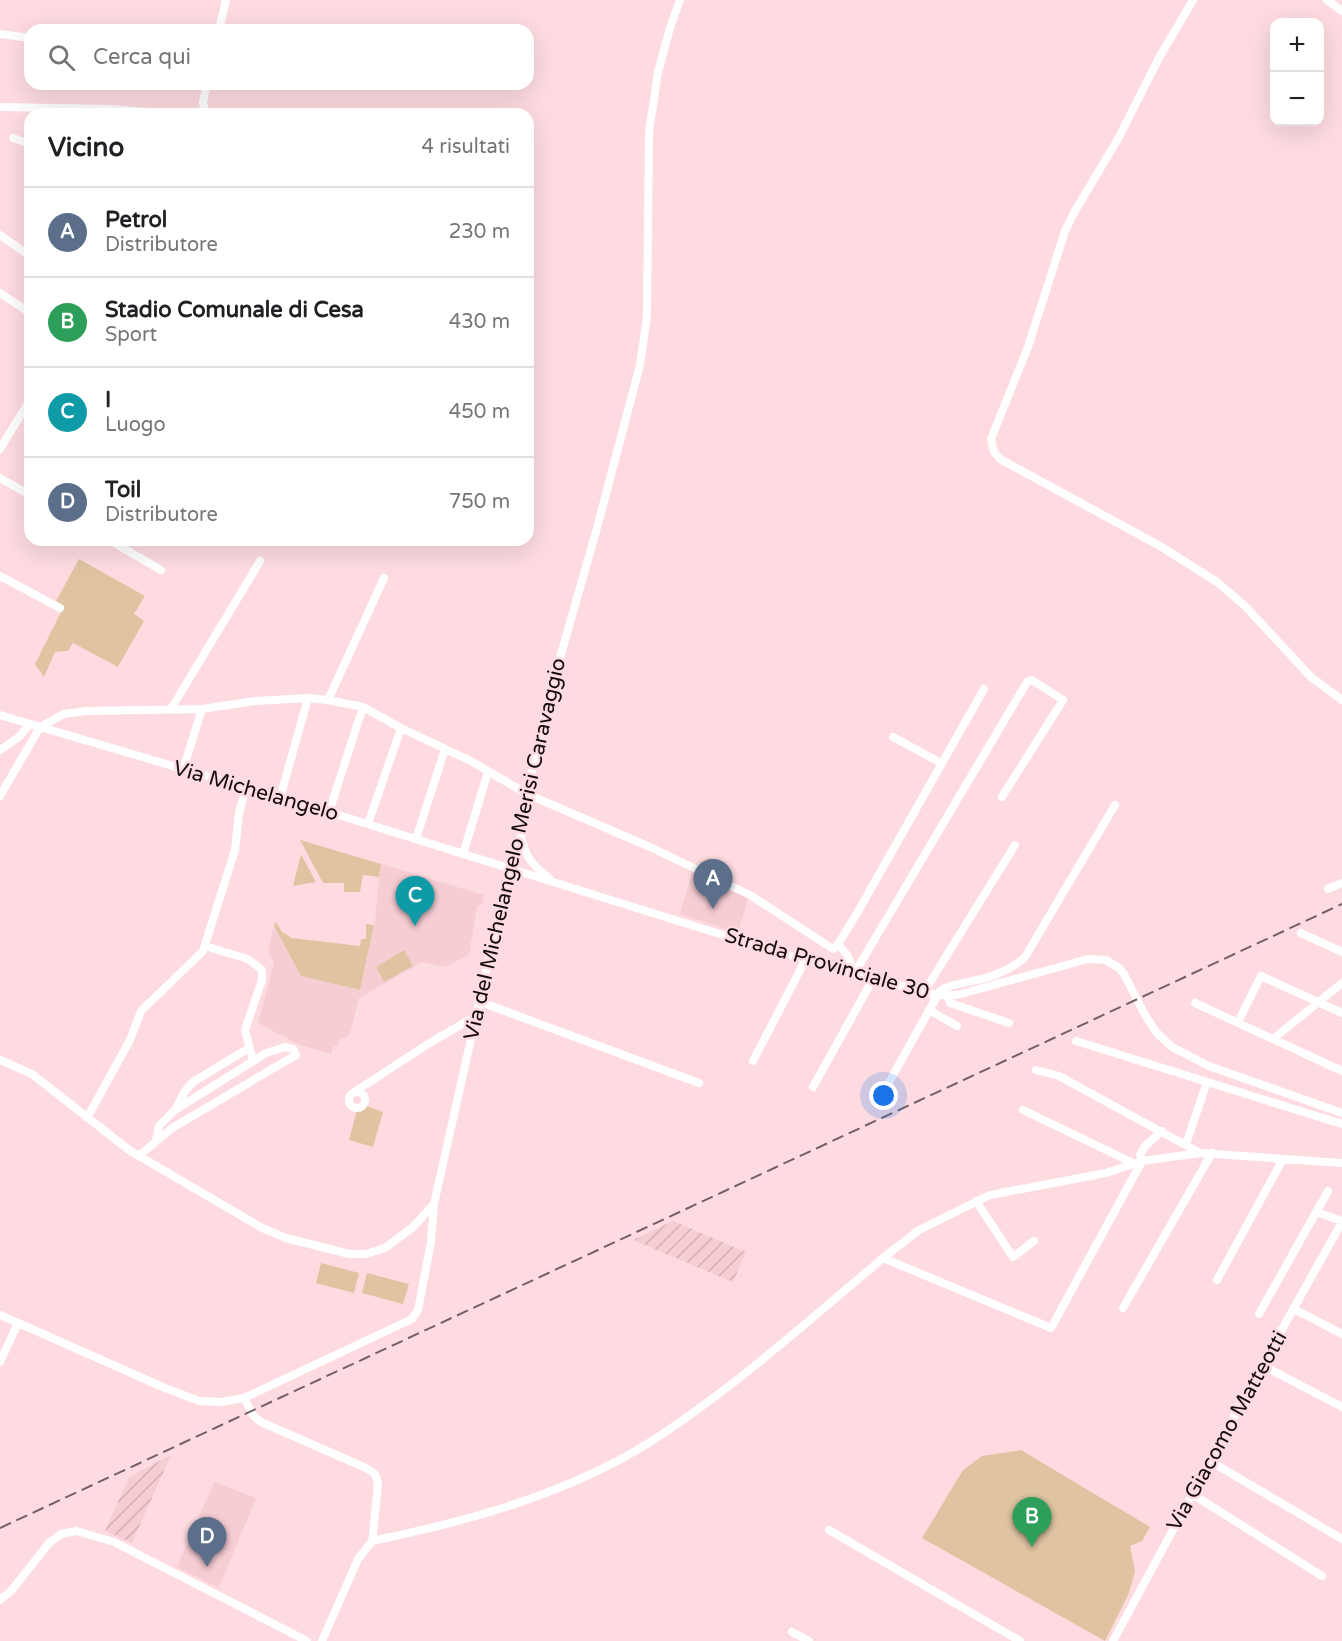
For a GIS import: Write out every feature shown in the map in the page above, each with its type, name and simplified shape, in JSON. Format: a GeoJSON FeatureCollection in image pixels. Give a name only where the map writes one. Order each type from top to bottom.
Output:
{"type":"FeatureCollection","features":[{"type":"Feature","properties":{"kind":"street"},"geometry":{"type":"LineString","coordinates":[[220,24],[226,0]]}},
{"type":"Feature","properties":{"kind":"street","name":"Via del Michelangelo Merisi Caravaggio"},"geometry":{"type":"LineString","coordinates":[[244,1398],[412,1319],[418,1310],[431,1242],[434,1204],[474,1017],[521,838],[526,794],[551,690],[640,365],[647,316],[649,132],[658,72],[680,0]]}},
{"type":"Feature","properties":{"kind":"street"},"geometry":{"type":"LineString","coordinates":[[1193,0],[1065,231],[1028,347],[991,439],[994,452],[1000,459],[1160,546],[1217,582],[1244,605],[1311,677],[1342,700]]}},
{"type":"Feature","properties":{"kind":"street"},"geometry":{"type":"LineString","coordinates":[[1328,0],[1342,11]]}},
{"type":"Feature","properties":{"kind":"street"},"geometry":{"type":"LineString","coordinates":[[0,34],[24,37]]}},
{"type":"Feature","properties":{"kind":"street"},"geometry":{"type":"LineString","coordinates":[[204,108],[206,90]]}},
{"type":"Feature","properties":{"kind":"street"},"geometry":{"type":"LineString","coordinates":[[0,107],[28,108]]}},
{"type":"Feature","properties":{"kind":"street"},"geometry":{"type":"LineString","coordinates":[[13,138],[24,142]]}},
{"type":"Feature","properties":{"kind":"street"},"geometry":{"type":"LineString","coordinates":[[0,235],[24,252]]}},
{"type":"Feature","properties":{"kind":"street"},"geometry":{"type":"LineString","coordinates":[[0,293],[24,309]]}},
{"type":"Feature","properties":{"kind":"street"},"geometry":{"type":"LineString","coordinates":[[0,449],[24,415]]}},
{"type":"Feature","properties":{"kind":"street"},"geometry":{"type":"LineString","coordinates":[[0,478],[24,492]]}},
{"type":"Feature","properties":{"kind":"street"},"geometry":{"type":"LineString","coordinates":[[119,546],[161,570]]}},
{"type":"Feature","properties":{"kind":"street"},"geometry":{"type":"LineString","coordinates":[[171,709],[260,561]]}},
{"type":"Feature","properties":{"kind":"street"},"geometry":{"type":"LineString","coordinates":[[0,576],[60,608]]}},
{"type":"Feature","properties":{"kind":"street"},"geometry":{"type":"LineString","coordinates":[[328,700],[384,578]]}},
{"type":"Feature","properties":{"kind":"street"},"geometry":{"type":"LineString","coordinates":[[854,974],[1027,682],[1032,680],[1063,700],[1002,797]]}},
{"type":"Feature","properties":{"kind":"street"},"geometry":{"type":"LineString","coordinates":[[0,796],[40,727],[64,714],[86,711],[202,708],[255,701],[308,698],[328,700],[363,707],[446,749],[526,794],[650,847],[750,895],[833,949],[856,915],[984,689]]}},
{"type":"Feature","properties":{"kind":"street"},"geometry":{"type":"LineString","coordinates":[[280,798],[308,698]]}},
{"type":"Feature","properties":{"kind":"street"},"geometry":{"type":"LineString","coordinates":[[329,812],[363,707]]}},
{"type":"Feature","properties":{"kind":"street"},"geometry":{"type":"LineString","coordinates":[[183,770],[202,708]]}},
{"type":"Feature","properties":{"kind":"street","name":"Via Michelangelo"},"geometry":{"type":"LineString","coordinates":[[0,715],[329,812],[511,869]]}},
{"type":"Feature","properties":{"kind":"street"},"geometry":{"type":"LineString","coordinates":[[0,750],[19,737],[30,724]]}},
{"type":"Feature","properties":{"kind":"street"},"geometry":{"type":"LineString","coordinates":[[368,824],[401,728]]}},
{"type":"Feature","properties":{"kind":"street"},"geometry":{"type":"LineString","coordinates":[[893,737],[942,763]]}},
{"type":"Feature","properties":{"kind":"street"},"geometry":{"type":"LineString","coordinates":[[416,839],[446,749]]}},
{"type":"Feature","properties":{"kind":"street"},"geometry":{"type":"LineString","coordinates":[[462,854],[488,772]]}},
{"type":"Feature","properties":{"kind":"street"},"geometry":{"type":"LineString","coordinates":[[0,773],[10,778]]}},
{"type":"Feature","properties":{"kind":"street"},"geometry":{"type":"LineString","coordinates":[[87,1118],[130,1040],[141,1011],[203,951],[235,850],[239,813],[246,788]]}},
{"type":"Feature","properties":{"kind":"street"},"geometry":{"type":"LineString","coordinates":[[884,1093],[937,995],[948,986],[987,977],[1014,966],[1025,957],[1115,805]]}},
{"type":"Feature","properties":{"kind":"street"},"geometry":{"type":"LineString","coordinates":[[521,838],[526,856],[553,881]]}},
{"type":"Feature","properties":{"kind":"street"},"geometry":{"type":"LineString","coordinates":[[924,992],[1015,845]]}},
{"type":"Feature","properties":{"kind":"street","name":"Strada Provinciale 30"},"geometry":{"type":"LineString","coordinates":[[511,869],[739,940],[854,974],[937,995],[968,992],[1098,958],[1113,963],[1119,968],[1129,981],[1145,1015],[1157,1033],[1172,1047],[1192,1059],[1342,1113]]}},
{"type":"Feature","properties":{"kind":"street"},"geometry":{"type":"LineString","coordinates":[[1328,889],[1342,883]]}},
{"type":"Feature","properties":{"kind":"street"},"geometry":{"type":"LineString","coordinates":[[1301,933],[1342,952]]}},
{"type":"Feature","properties":{"kind":"street"},"geometry":{"type":"LineString","coordinates":[[838,944],[848,956],[854,974]]}},
{"type":"Feature","properties":{"kind":"street"},"geometry":{"type":"LineString","coordinates":[[205,946],[248,959],[262,970],[262,980],[244,1030],[253,1061]]}},
{"type":"Feature","properties":{"kind":"street"},"geometry":{"type":"LineString","coordinates":[[753,1061],[806,959]]}},
{"type":"Feature","properties":{"kind":"street"},"geometry":{"type":"LineString","coordinates":[[1238,1022],[1262,976],[1342,1013]]}},
{"type":"Feature","properties":{"kind":"street"},"geometry":{"type":"LineString","coordinates":[[813,1087],[873,979]]}},
{"type":"Feature","properties":{"kind":"street"},"geometry":{"type":"LineString","coordinates":[[1273,1039],[1342,982]]}},
{"type":"Feature","properties":{"kind":"street"},"geometry":{"type":"LineString","coordinates":[[947,995],[950,1003],[1009,1023]]}},
{"type":"Feature","properties":{"kind":"street"},"geometry":{"type":"LineString","coordinates":[[478,1001],[699,1083]]}},
{"type":"Feature","properties":{"kind":"street"},"geometry":{"type":"LineString","coordinates":[[1195,1003],[1342,1071]]}},
{"type":"Feature","properties":{"kind":"street"},"geometry":{"type":"LineString","coordinates":[[929,1010],[957,1026]]}},
{"type":"Feature","properties":{"kind":"street"},"geometry":{"type":"LineString","coordinates":[[357,1091],[474,1017]]}},
{"type":"Feature","properties":{"kind":"street"},"geometry":{"type":"LineString","coordinates":[[1076,1041],[1342,1124]]}},
{"type":"Feature","properties":{"kind":"street"},"geometry":{"type":"LineString","coordinates":[[175,1110],[185,1091],[193,1082],[249,1048]]}},
{"type":"Feature","properties":{"kind":"street"},"geometry":{"type":"LineString","coordinates":[[139,1156],[172,1128],[296,1055],[293,1049],[277,1048],[175,1110],[159,1126],[156,1140]]}},
{"type":"Feature","properties":{"kind":"street"},"geometry":{"type":"LineString","coordinates":[[0,1060],[32,1074],[139,1156],[229,1204],[262,1228],[286,1238],[349,1254],[366,1254],[385,1248],[413,1227],[434,1204]]}},
{"type":"Feature","properties":{"kind":"street"},"geometry":{"type":"LineString","coordinates":[[1036,1070],[1059,1076],[1200,1153]]}},
{"type":"Feature","properties":{"kind":"street"},"geometry":{"type":"LineString","coordinates":[[1186,1144],[1193,1111],[1207,1082]]}},
{"type":"Feature","properties":{"kind":"street"},"geometry":{"type":"LineString","coordinates":[[1023,1110],[1134,1163]]}},
{"type":"Feature","properties":{"kind":"street"},"geometry":{"type":"LineString","coordinates":[[883,1258],[1051,1328],[1142,1161],[1140,1155],[1145,1146],[1162,1131]]}},
{"type":"Feature","properties":{"kind":"street"},"geometry":{"type":"LineString","coordinates":[[372,1541],[416,1532],[524,1502],[622,1458],[712,1398],[779,1346],[919,1230],[990,1195],[1106,1173],[1142,1161],[1200,1153],[1342,1163]]}},
{"type":"Feature","properties":{"kind":"street"},"geometry":{"type":"LineString","coordinates":[[1123,1308],[1212,1153]]}},
{"type":"Feature","properties":{"kind":"street"},"geometry":{"type":"LineString","coordinates":[[1217,1280],[1283,1159]]}},
{"type":"Feature","properties":{"kind":"street"},"geometry":{"type":"LineString","coordinates":[[1259,1314],[1328,1191]]}},
{"type":"Feature","properties":{"kind":"street"},"geometry":{"type":"LineString","coordinates":[[976,1201],[1013,1257],[1035,1241]]}},
{"type":"Feature","properties":{"kind":"street"},"geometry":{"type":"LineString","coordinates":[[1316,1212],[1342,1222]]}},
{"type":"Feature","properties":{"kind":"street","name":"Via Giacomo Matteotti"},"geometry":{"type":"LineString","coordinates":[[1113,1641],[1342,1222]]}},
{"type":"Feature","properties":{"kind":"street"},"geometry":{"type":"LineString","coordinates":[[1294,1309],[1342,1334]]}},
{"type":"Feature","properties":{"kind":"street"},"geometry":{"type":"LineString","coordinates":[[0,1315],[199,1401],[221,1402],[244,1398],[253,1415],[261,1422],[375,1474],[379,1489],[372,1541],[358,1559],[322,1641]]}},
{"type":"Feature","properties":{"kind":"street"},"geometry":{"type":"LineString","coordinates":[[0,1362],[18,1323]]}},
{"type":"Feature","properties":{"kind":"street"},"geometry":{"type":"LineString","coordinates":[[1262,1365],[1342,1407]]}},
{"type":"Feature","properties":{"kind":"street"},"geometry":{"type":"LineString","coordinates":[[1210,1461],[1342,1539]]}},
{"type":"Feature","properties":{"kind":"street"},"geometry":{"type":"LineString","coordinates":[[1192,1494],[1322,1576]]}},
{"type":"Feature","properties":{"kind":"street"},"geometry":{"type":"LineString","coordinates":[[829,1530],[1020,1641]]}},
{"type":"Feature","properties":{"kind":"street"},"geometry":{"type":"LineString","coordinates":[[0,1600],[11,1591],[49,1544],[61,1534],[76,1531],[114,1542],[307,1641]]}},
{"type":"Feature","properties":{"kind":"street"},"geometry":{"type":"LineString","coordinates":[[792,1632],[809,1641]]}},
{"type":"Feature","properties":{"kind":"shaded area"},"geometry":{"type":"Polygon","coordinates":[[[79,559],[145,596],[134,614],[144,621],[118,667],[73,643],[68,651],[55,652],[44,677],[35,664],[64,606],[56,601],[79,559]]]}},
{"type":"Feature","properties":{"kind":"shaded area"},"geometry":{"type":"Polygon","coordinates":[[[300,840],[381,864],[379,877],[363,875],[360,892],[344,892],[344,883],[323,883],[300,840]]]}},
{"type":"Feature","properties":{"kind":"shaded area"},"geometry":{"type":"Polygon","coordinates":[[[301,854],[316,882],[293,886],[301,854]]]}},
{"type":"Feature","properties":{"kind":"shaded area"},"geometry":{"type":"Polygon","coordinates":[[[381,864],[484,895],[482,904],[477,907],[469,954],[445,967],[422,962],[359,998],[350,1034],[338,1041],[339,1046],[333,1047],[331,1054],[300,1045],[258,1023],[274,963],[268,952],[274,926],[301,976],[360,990],[375,920],[381,864]]]}},
{"type":"Feature","properties":{"kind":"shaded area"},"geometry":{"type":"Polygon","coordinates":[[[693,870],[748,898],[738,933],[680,914],[693,870]]]}},
{"type":"Feature","properties":{"kind":"shaded area"},"geometry":{"type":"Polygon","coordinates":[[[276,922],[282,932],[292,938],[360,946],[361,939],[366,939],[366,924],[374,925],[360,990],[301,976],[274,926],[276,922]]]}},
{"type":"Feature","properties":{"kind":"shaded area"},"geometry":{"type":"Polygon","coordinates":[[[404,950],[413,966],[384,982],[376,967],[404,950]]]}},
{"type":"Feature","properties":{"kind":"shaded area"},"geometry":{"type":"Polygon","coordinates":[[[367,1106],[383,1112],[373,1147],[349,1140],[357,1110],[367,1106]]]}},
{"type":"Feature","properties":{"kind":"shaded area"},"geometry":{"type":"Polygon","coordinates":[[[673,1221],[746,1252],[733,1282],[633,1240],[673,1221]]]}},
{"type":"Feature","properties":{"kind":"shaded area"},"geometry":{"type":"Polygon","coordinates":[[[321,1263],[359,1273],[354,1293],[316,1283],[321,1263]]]}},
{"type":"Feature","properties":{"kind":"shaded area"},"geometry":{"type":"Polygon","coordinates":[[[367,1273],[409,1284],[403,1304],[362,1293],[367,1273]]]}},
{"type":"Feature","properties":{"kind":"shaded area"},"geometry":{"type":"Polygon","coordinates":[[[1021,1450],[1150,1527],[1142,1541],[1130,1546],[1135,1571],[1129,1593],[1105,1641],[922,1538],[963,1470],[982,1456],[1021,1450]]]}},
{"type":"Feature","properties":{"kind":"shaded area"},"geometry":{"type":"Polygon","coordinates":[[[171,1455],[132,1543],[105,1531],[129,1477],[171,1455]]]}},
{"type":"Feature","properties":{"kind":"shaded area"},"geometry":{"type":"Polygon","coordinates":[[[214,1482],[256,1498],[219,1588],[177,1567],[214,1482]]]}},
{"type":"Feature","properties":{"kind":"railway"},"geometry":{"type":"LineString","coordinates":[[0,1528],[1342,904]]}},
{"type":"Feature","properties":{"kind":"place","name":"Petrol"},"geometry":{"type":"Point","coordinates":[713,909]}},
{"type":"Feature","properties":{"kind":"place","name":"I"},"geometry":{"type":"Point","coordinates":[415,926]}},
{"type":"Feature","properties":{"kind":"place","name":"Stadio Comunale di Cesa"},"geometry":{"type":"Point","coordinates":[1032,1547]}},
{"type":"Feature","properties":{"kind":"place","name":"Toil"},"geometry":{"type":"Point","coordinates":[207,1567]}}]}
